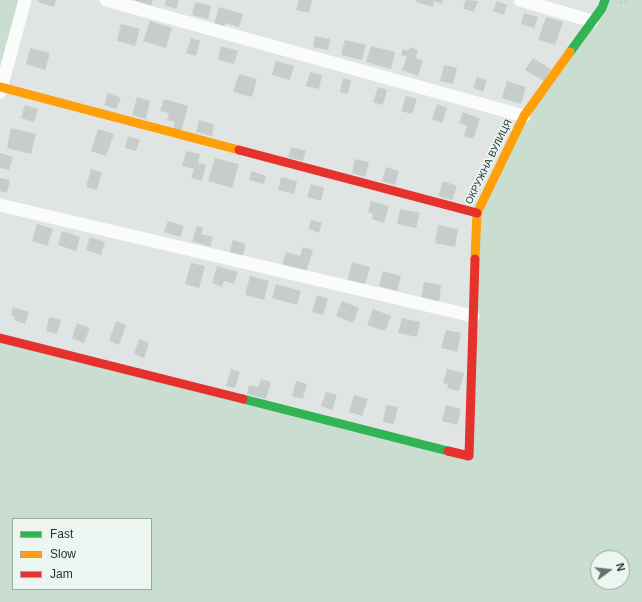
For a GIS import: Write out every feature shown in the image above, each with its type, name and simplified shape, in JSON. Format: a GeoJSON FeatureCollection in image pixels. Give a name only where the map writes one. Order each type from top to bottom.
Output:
{"type":"FeatureCollection","features":[{"type":"Feature","properties":{"kind":"street"},"geometry":{"type":"LineString","coordinates":[[25,0],[1,90],[477,213]]}},
{"type":"Feature","properties":{"kind":"street"},"geometry":{"type":"LineString","coordinates":[[106,0],[524,116]]}},
{"type":"Feature","properties":{"kind":"street"},"geometry":{"type":"LineString","coordinates":[[520,0],[592,21]]}},
{"type":"Feature","properties":{"kind":"street","name":"ОКРУЖНА ВУЛИЦЯ"},"geometry":{"type":"LineString","coordinates":[[0,338],[469,456],[477,213],[524,116],[602,8],[605,0]]}},
{"type":"Feature","properties":{"kind":"street"},"geometry":{"type":"LineString","coordinates":[[0,205],[473,316]]}},
{"type":"Feature","properties":{"kind":"green space"},"geometry":{"type":"Polygon","coordinates":[[[0,0],[25,0],[0,92],[0,0]]]}},
{"type":"Feature","properties":{"kind":"green space"},"geometry":{"type":"Polygon","coordinates":[[[605,0],[642,0],[642,602],[0,602],[0,338],[469,455],[477,213],[524,116],[605,0]]]}},
{"type":"Feature","properties":{"kind":"building"},"geometry":{"type":"Polygon","coordinates":[[[38,0],[56,0],[54,7],[38,2],[38,0]]]}},
{"type":"Feature","properties":{"kind":"building"},"geometry":{"type":"Polygon","coordinates":[[[134,0],[153,0],[151,6],[134,0]]]}},
{"type":"Feature","properties":{"kind":"building"},"geometry":{"type":"Polygon","coordinates":[[[166,0],[179,0],[176,9],[164,5],[166,0]]]}},
{"type":"Feature","properties":{"kind":"building"},"geometry":{"type":"Polygon","coordinates":[[[299,0],[312,0],[309,13],[296,10],[299,0]]]}},
{"type":"Feature","properties":{"kind":"building"},"geometry":{"type":"Polygon","coordinates":[[[417,0],[443,0],[442,4],[434,1],[433,7],[416,2],[417,0]]]}},
{"type":"Feature","properties":{"kind":"building"},"geometry":{"type":"Polygon","coordinates":[[[466,0],[478,1],[474,12],[463,8],[466,0]]]}},
{"type":"Feature","properties":{"kind":"building"},"geometry":{"type":"Polygon","coordinates":[[[497,1],[507,5],[504,15],[493,11],[497,1]]]}},
{"type":"Feature","properties":{"kind":"building"},"geometry":{"type":"Polygon","coordinates":[[[195,2],[211,6],[208,19],[192,15],[195,2]]]}},
{"type":"Feature","properties":{"kind":"building"},"geometry":{"type":"Polygon","coordinates":[[[219,7],[243,14],[239,27],[225,23],[224,28],[214,25],[219,7]]]}},
{"type":"Feature","properties":{"kind":"building"},"geometry":{"type":"Polygon","coordinates":[[[524,13],[538,17],[534,28],[521,24],[524,13]]]}},
{"type":"Feature","properties":{"kind":"building"},"geometry":{"type":"Polygon","coordinates":[[[546,17],[563,22],[555,45],[538,40],[546,17]]]}},
{"type":"Feature","properties":{"kind":"building"},"geometry":{"type":"Polygon","coordinates":[[[150,21],[172,28],[166,48],[143,41],[150,21]]]}},
{"type":"Feature","properties":{"kind":"building"},"geometry":{"type":"Polygon","coordinates":[[[121,24],[140,29],[135,46],[117,41],[121,24]]]}},
{"type":"Feature","properties":{"kind":"building"},"geometry":{"type":"Polygon","coordinates":[[[315,36],[330,39],[328,50],[313,47],[315,36]]]}},
{"type":"Feature","properties":{"kind":"building"},"geometry":{"type":"Polygon","coordinates":[[[191,38],[200,41],[196,56],[186,53],[191,38]]]}},
{"type":"Feature","properties":{"kind":"building"},"geometry":{"type":"Polygon","coordinates":[[[345,40],[366,45],[362,60],[341,55],[345,40]]]}},
{"type":"Feature","properties":{"kind":"building"},"geometry":{"type":"Polygon","coordinates":[[[221,46],[238,51],[234,64],[218,60],[221,46]]]}},
{"type":"Feature","properties":{"kind":"building"},"geometry":{"type":"Polygon","coordinates":[[[371,46],[395,52],[391,69],[366,62],[371,46]]]}},
{"type":"Feature","properties":{"kind":"building"},"geometry":{"type":"Polygon","coordinates":[[[410,47],[418,50],[415,58],[423,61],[418,76],[402,70],[407,57],[401,55],[403,49],[408,51],[410,47]]]}},
{"type":"Feature","properties":{"kind":"building"},"geometry":{"type":"Polygon","coordinates":[[[30,48],[50,53],[45,70],[26,64],[30,48]]]}},
{"type":"Feature","properties":{"kind":"building"},"geometry":{"type":"Polygon","coordinates":[[[533,58],[551,69],[544,81],[525,70],[533,58]]]}},
{"type":"Feature","properties":{"kind":"building"},"geometry":{"type":"Polygon","coordinates":[[[276,61],[294,66],[290,80],[272,75],[276,61]]]}},
{"type":"Feature","properties":{"kind":"building"},"geometry":{"type":"Polygon","coordinates":[[[444,65],[457,68],[453,84],[440,81],[444,65]]]}},
{"type":"Feature","properties":{"kind":"building"},"geometry":{"type":"Polygon","coordinates":[[[310,72],[322,75],[319,89],[306,86],[310,72]]]}},
{"type":"Feature","properties":{"kind":"building"},"geometry":{"type":"Polygon","coordinates":[[[239,74],[257,79],[252,97],[233,92],[239,74]]]}},
{"type":"Feature","properties":{"kind":"building"},"geometry":{"type":"Polygon","coordinates":[[[477,77],[487,80],[483,92],[473,88],[477,77]]]}},
{"type":"Feature","properties":{"kind":"building"},"geometry":{"type":"Polygon","coordinates":[[[343,78],[351,80],[348,94],[340,92],[343,78]]]}},
{"type":"Feature","properties":{"kind":"building"},"geometry":{"type":"Polygon","coordinates":[[[507,81],[526,87],[521,104],[502,98],[507,81]]]}},
{"type":"Feature","properties":{"kind":"building"},"geometry":{"type":"Polygon","coordinates":[[[378,87],[387,90],[383,105],[373,102],[378,87]]]}},
{"type":"Feature","properties":{"kind":"building"},"geometry":{"type":"Polygon","coordinates":[[[108,93],[121,98],[116,109],[104,105],[108,93]]]}},
{"type":"Feature","properties":{"kind":"building"},"geometry":{"type":"Polygon","coordinates":[[[406,96],[417,99],[412,114],[401,111],[406,96]]]}},
{"type":"Feature","properties":{"kind":"building"},"geometry":{"type":"Polygon","coordinates":[[[137,97],[150,101],[146,119],[132,115],[137,97]]]}},
{"type":"Feature","properties":{"kind":"building"},"geometry":{"type":"Polygon","coordinates":[[[164,99],[188,106],[181,133],[173,131],[175,122],[167,120],[169,113],[160,111],[164,99]]]}},
{"type":"Feature","properties":{"kind":"building"},"geometry":{"type":"Polygon","coordinates":[[[437,104],[447,108],[442,123],[432,119],[437,104]]]}},
{"type":"Feature","properties":{"kind":"building"},"geometry":{"type":"Polygon","coordinates":[[[25,105],[38,109],[34,122],[21,118],[25,105]]]}},
{"type":"Feature","properties":{"kind":"building"},"geometry":{"type":"Polygon","coordinates":[[[463,112],[480,119],[473,139],[464,136],[467,126],[459,123],[463,112]]]}},
{"type":"Feature","properties":{"kind":"building"},"geometry":{"type":"Polygon","coordinates":[[[199,120],[214,124],[212,136],[196,132],[199,120]]]}},
{"type":"Feature","properties":{"kind":"building"},"geometry":{"type":"Polygon","coordinates":[[[11,128],[36,134],[31,154],[7,148],[11,128]]]}},
{"type":"Feature","properties":{"kind":"building"},"geometry":{"type":"Polygon","coordinates":[[[98,129],[114,134],[106,156],[91,151],[98,129]]]}},
{"type":"Feature","properties":{"kind":"building"},"geometry":{"type":"Polygon","coordinates":[[[128,136],[140,140],[136,151],[125,148],[128,136]]]}},
{"type":"Feature","properties":{"kind":"building"},"geometry":{"type":"Polygon","coordinates":[[[291,147],[306,151],[303,161],[288,157],[291,147]]]}},
{"type":"Feature","properties":{"kind":"building"},"geometry":{"type":"Polygon","coordinates":[[[186,151],[200,154],[198,163],[206,165],[202,181],[191,178],[194,169],[182,166],[186,151]]]}},
{"type":"Feature","properties":{"kind":"building"},"geometry":{"type":"Polygon","coordinates":[[[0,153],[13,157],[9,170],[0,168],[0,153]]]}},
{"type":"Feature","properties":{"kind":"building"},"geometry":{"type":"Polygon","coordinates":[[[215,158],[239,164],[232,188],[208,181],[215,158]]]}},
{"type":"Feature","properties":{"kind":"building"},"geometry":{"type":"Polygon","coordinates":[[[355,159],[369,162],[365,177],[352,173],[355,159]]]}},
{"type":"Feature","properties":{"kind":"building"},"geometry":{"type":"Polygon","coordinates":[[[386,167],[399,171],[395,185],[382,181],[386,167]]]}},
{"type":"Feature","properties":{"kind":"building"},"geometry":{"type":"Polygon","coordinates":[[[91,169],[102,172],[97,190],[86,187],[91,169]]]}},
{"type":"Feature","properties":{"kind":"building"},"geometry":{"type":"Polygon","coordinates":[[[252,171],[266,176],[264,184],[249,180],[252,171]]]}},
{"type":"Feature","properties":{"kind":"building"},"geometry":{"type":"Polygon","coordinates":[[[281,177],[297,181],[294,194],[278,190],[281,177]]]}},
{"type":"Feature","properties":{"kind":"building"},"geometry":{"type":"Polygon","coordinates":[[[0,178],[10,180],[7,193],[0,191],[0,178]]]}},
{"type":"Feature","properties":{"kind":"building"},"geometry":{"type":"Polygon","coordinates":[[[443,181],[457,186],[452,200],[438,196],[443,181]]]}},
{"type":"Feature","properties":{"kind":"building"},"geometry":{"type":"Polygon","coordinates":[[[311,184],[324,188],[321,201],[307,197],[311,184]]]}},
{"type":"Feature","properties":{"kind":"building"},"geometry":{"type":"Polygon","coordinates":[[[371,201],[389,206],[384,223],[372,219],[373,214],[368,212],[371,201]]]}},
{"type":"Feature","properties":{"kind":"building"},"geometry":{"type":"Polygon","coordinates":[[[400,209],[420,213],[416,228],[397,224],[400,209]]]}},
{"type":"Feature","properties":{"kind":"building"},"geometry":{"type":"Polygon","coordinates":[[[311,220],[322,223],[319,233],[308,229],[311,220]]]}},
{"type":"Feature","properties":{"kind":"building"},"geometry":{"type":"Polygon","coordinates":[[[168,221],[184,226],[180,237],[164,232],[168,221]]]}},
{"type":"Feature","properties":{"kind":"building"},"geometry":{"type":"Polygon","coordinates":[[[37,224],[53,229],[47,246],[32,241],[37,224]]]}},
{"type":"Feature","properties":{"kind":"building"},"geometry":{"type":"Polygon","coordinates":[[[438,225],[458,229],[455,247],[435,243],[438,225]]]}},
{"type":"Feature","properties":{"kind":"building"},"geometry":{"type":"Polygon","coordinates":[[[197,226],[203,228],[201,234],[213,237],[210,247],[192,241],[197,226]]]}},
{"type":"Feature","properties":{"kind":"building"},"geometry":{"type":"Polygon","coordinates":[[[62,231],[80,237],[76,251],[58,245],[62,231]]]}},
{"type":"Feature","properties":{"kind":"building"},"geometry":{"type":"Polygon","coordinates":[[[90,237],[105,242],[101,255],[86,250],[90,237]]]}},
{"type":"Feature","properties":{"kind":"building"},"geometry":{"type":"Polygon","coordinates":[[[233,240],[246,244],[242,259],[229,255],[233,240]]]}},
{"type":"Feature","properties":{"kind":"building"},"geometry":{"type":"Polygon","coordinates":[[[303,247],[313,250],[306,272],[282,265],[286,252],[300,256],[303,247]]]}},
{"type":"Feature","properties":{"kind":"building"},"geometry":{"type":"Polygon","coordinates":[[[352,262],[370,267],[364,288],[347,283],[352,262]]]}},
{"type":"Feature","properties":{"kind":"building"},"geometry":{"type":"Polygon","coordinates":[[[191,263],[205,266],[199,288],[185,284],[191,263]]]}},
{"type":"Feature","properties":{"kind":"building"},"geometry":{"type":"Polygon","coordinates":[[[217,266],[238,272],[234,284],[224,281],[222,287],[212,283],[217,266]]]}},
{"type":"Feature","properties":{"kind":"building"},"geometry":{"type":"Polygon","coordinates":[[[383,271],[401,276],[397,291],[379,286],[383,271]]]}},
{"type":"Feature","properties":{"kind":"building"},"geometry":{"type":"Polygon","coordinates":[[[250,276],[269,281],[264,300],[245,295],[250,276]]]}},
{"type":"Feature","properties":{"kind":"building"},"geometry":{"type":"Polygon","coordinates":[[[424,282],[441,285],[439,302],[421,299],[424,282]]]}},
{"type":"Feature","properties":{"kind":"building"},"geometry":{"type":"Polygon","coordinates":[[[276,284],[301,291],[297,305],[272,298],[276,284]]]}},
{"type":"Feature","properties":{"kind":"building"},"geometry":{"type":"Polygon","coordinates":[[[317,295],[328,299],[323,315],[312,312],[317,295]]]}},
{"type":"Feature","properties":{"kind":"building"},"geometry":{"type":"Polygon","coordinates":[[[342,301],[359,308],[353,323],[336,316],[342,301]]]}},
{"type":"Feature","properties":{"kind":"building"},"geometry":{"type":"Polygon","coordinates":[[[13,307],[29,312],[25,324],[14,320],[15,316],[11,315],[13,307]]]}},
{"type":"Feature","properties":{"kind":"building"},"geometry":{"type":"Polygon","coordinates":[[[373,309],[391,316],[385,331],[367,325],[373,309]]]}},
{"type":"Feature","properties":{"kind":"building"},"geometry":{"type":"Polygon","coordinates":[[[49,317],[61,320],[57,334],[46,331],[49,317]]]}},
{"type":"Feature","properties":{"kind":"building"},"geometry":{"type":"Polygon","coordinates":[[[402,318],[420,322],[417,337],[398,333],[402,318]]]}},
{"type":"Feature","properties":{"kind":"building"},"geometry":{"type":"Polygon","coordinates":[[[116,321],[126,325],[119,345],[109,341],[116,321]]]}},
{"type":"Feature","properties":{"kind":"building"},"geometry":{"type":"Polygon","coordinates":[[[77,323],[90,328],[84,343],[72,338],[77,323]]]}},
{"type":"Feature","properties":{"kind":"building"},"geometry":{"type":"Polygon","coordinates":[[[446,330],[461,333],[457,352],[441,348],[446,330]]]}},
{"type":"Feature","properties":{"kind":"building"},"geometry":{"type":"Polygon","coordinates":[[[139,339],[149,343],[144,358],[134,354],[139,339]]]}},
{"type":"Feature","properties":{"kind":"building"},"geometry":{"type":"Polygon","coordinates":[[[231,369],[240,372],[235,388],[226,386],[231,369]]]}},
{"type":"Feature","properties":{"kind":"building"},"geometry":{"type":"Polygon","coordinates":[[[447,369],[464,373],[459,391],[447,388],[448,384],[443,383],[447,369]]]}},
{"type":"Feature","properties":{"kind":"building"},"geometry":{"type":"Polygon","coordinates":[[[261,379],[271,382],[266,399],[247,394],[249,385],[258,387],[261,379]]]}},
{"type":"Feature","properties":{"kind":"building"},"geometry":{"type":"Polygon","coordinates":[[[296,381],[307,384],[303,399],[292,396],[296,381]]]}},
{"type":"Feature","properties":{"kind":"building"},"geometry":{"type":"Polygon","coordinates":[[[326,392],[337,395],[332,410],[321,406],[326,392]]]}},
{"type":"Feature","properties":{"kind":"building"},"geometry":{"type":"Polygon","coordinates":[[[354,395],[368,399],[362,416],[349,412],[354,395]]]}},
{"type":"Feature","properties":{"kind":"building"},"geometry":{"type":"Polygon","coordinates":[[[386,405],[398,407],[394,424],[383,422],[386,405]]]}},
{"type":"Feature","properties":{"kind":"building"},"geometry":{"type":"Polygon","coordinates":[[[446,405],[461,409],[457,425],[442,421],[446,405]]]}},
{"type":"Feature","properties":{"kind":"traffic: fast"},"geometry":{"type":"LineString","coordinates":[[570,52],[602,8],[605,0]]}},
{"type":"Feature","properties":{"kind":"traffic: fast"},"geometry":{"type":"LineString","coordinates":[[243,399],[448,451]]}},
{"type":"Feature","properties":{"kind":"traffic: slow"},"geometry":{"type":"LineString","coordinates":[[475,259],[477,213],[524,116],[570,52]]}},
{"type":"Feature","properties":{"kind":"traffic: slow"},"geometry":{"type":"LineString","coordinates":[[1,87],[239,150]]}},
{"type":"Feature","properties":{"kind":"traffic: jam"},"geometry":{"type":"LineString","coordinates":[[239,150],[477,213]]}},
{"type":"Feature","properties":{"kind":"traffic: jam"},"geometry":{"type":"LineString","coordinates":[[448,451],[469,456],[475,259]]}},
{"type":"Feature","properties":{"kind":"traffic: jam"},"geometry":{"type":"LineString","coordinates":[[0,338],[243,399]]}}]}
